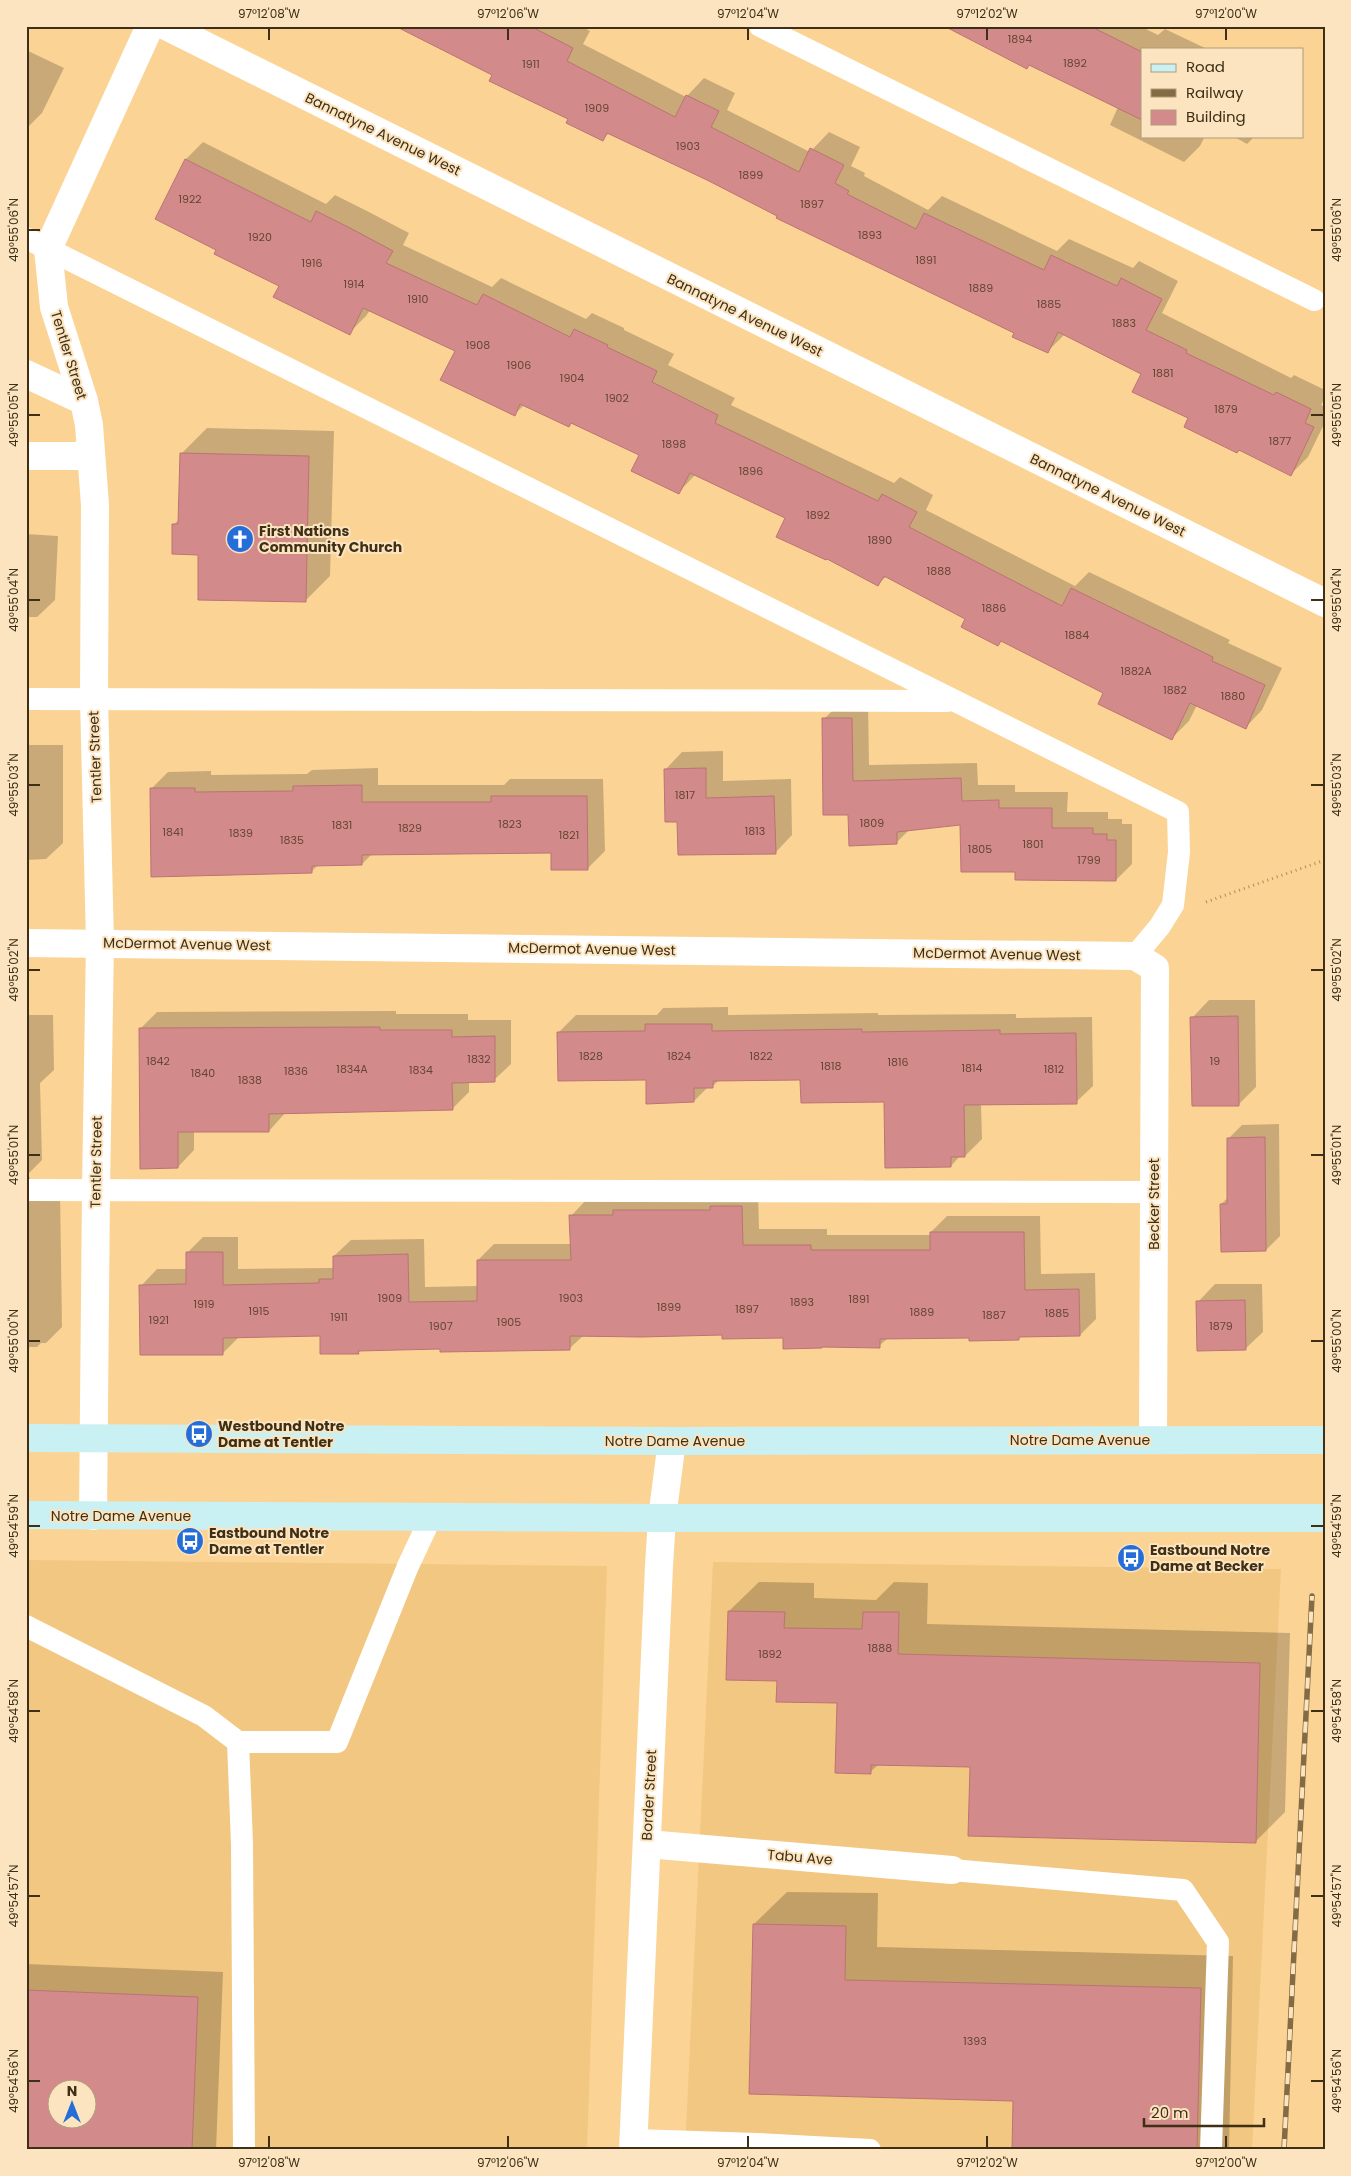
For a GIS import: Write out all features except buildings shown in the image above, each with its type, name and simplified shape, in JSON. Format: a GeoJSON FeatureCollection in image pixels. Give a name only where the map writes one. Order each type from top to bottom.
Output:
{"type":"FeatureCollection","features":[{"type":"Feature","properties":{"kind":"main road","name":"Notre Dame Avenue"},"geometry":{"type":"LineString","coordinates":[[26,1438],[672,1441],[1325,1440]]}},
{"type":"Feature","properties":{"kind":"main road","name":"Notre Dame Avenue"},"geometry":{"type":"LineString","coordinates":[[26,1515],[662,1518],[1325,1518]]}},
{"type":"Feature","properties":{"kind":"street"},"geometry":{"type":"LineString","coordinates":[[37,243],[150,26]]}},
{"type":"Feature","properties":{"kind":"street","name":"Bannatyne Avenue West"},"geometry":{"type":"LineString","coordinates":[[166,26],[1325,603]]}},
{"type":"Feature","properties":{"kind":"street","name":"Tentler Street"},"geometry":{"type":"LineString","coordinates":[[37,243],[54,306],[84,401],[89,425],[95,504],[94,699],[100,942],[94,1516]]}},
{"type":"Feature","properties":{"kind":"street"},"geometry":{"type":"LineString","coordinates":[[26,374],[84,401]]}},
{"type":"Feature","properties":{"kind":"street"},"geometry":{"type":"LineString","coordinates":[[26,456],[91,456]]}},
{"type":"Feature","properties":{"kind":"street","name":"McDermot Avenue West"},"geometry":{"type":"LineString","coordinates":[[26,943],[100,942],[1145,962]]}},
{"type":"Feature","properties":{"kind":"street","name":"Becker Street"},"geometry":{"type":"LineString","coordinates":[[1145,962],[1154,1192],[1153,1440]]}},
{"type":"Feature","properties":{"kind":"street","name":"Border Street"},"geometry":{"type":"LineString","coordinates":[[633,2145],[662,1518],[672,1441]]}},
{"type":"Feature","properties":{"kind":"street","name":"Tabu Ave"},"geometry":{"type":"LineString","coordinates":[[647,1844],[952,1870]]}},
{"type":"Feature","properties":{"kind":"lane"},"geometry":{"type":"LineString","coordinates":[[760,26],[1314,300]]}},
{"type":"Feature","properties":{"kind":"lane"},"geometry":{"type":"LineString","coordinates":[[37,243],[1178,812],[1179,852],[1173,905],[1160,926],[1145,962]]}},
{"type":"Feature","properties":{"kind":"lane"},"geometry":{"type":"LineString","coordinates":[[26,699],[953,701]]}},
{"type":"Feature","properties":{"kind":"lane"},"geometry":{"type":"LineString","coordinates":[[26,1190],[1154,1192]]}},
{"type":"Feature","properties":{"kind":"lane"},"geometry":{"type":"LineString","coordinates":[[26,1626],[204,1716],[238,1742],[338,1742],[408,1566],[431,1517]]}},
{"type":"Feature","properties":{"kind":"lane"},"geometry":{"type":"LineString","coordinates":[[238,1742],[242,1844],[244,2150]]}},
{"type":"Feature","properties":{"kind":"lane"},"geometry":{"type":"LineString","coordinates":[[952,1870],[1183,1890],[1218,1942],[1212,2150]]}},
{"type":"Feature","properties":{"kind":"lane"},"geometry":{"type":"LineString","coordinates":[[633,2145],[870,2150]]}},
{"type":"Feature","properties":{"kind":"path"},"geometry":{"type":"LineString","coordinates":[[1169,912],[1218,899],[1325,860]]}},
{"type":"Feature","properties":{"kind":"shaded area"},"geometry":{"type":"Polygon","coordinates":[[[26,1560],[607,1566],[587,2150],[26,2150],[26,1560]]]}},
{"type":"Feature","properties":{"kind":"shaded area"},"geometry":{"type":"Polygon","coordinates":[[[713,1562],[1281,1569],[1252,2150],[685,2150],[713,1562]]]}},
{"type":"Feature","properties":{"kind":"railway"},"geometry":{"type":"LineString","coordinates":[[1284,2150],[1312,1596]]}},
{"type":"Feature","properties":{"kind":"place","name":"First Nations Community Church"},"geometry":{"type":"Point","coordinates":[240,539]}},
{"type":"Feature","properties":{"kind":"place","name":"Westbound Notre Dame at Tentler"},"geometry":{"type":"Point","coordinates":[199,1434]}},
{"type":"Feature","properties":{"kind":"place","name":"Eastbound Notre Dame at Tentler"},"geometry":{"type":"Point","coordinates":[190,1541]}},
{"type":"Feature","properties":{"kind":"place","name":"Eastbound Notre Dame at Becker"},"geometry":{"type":"Point","coordinates":[1131,1558]}}]}
